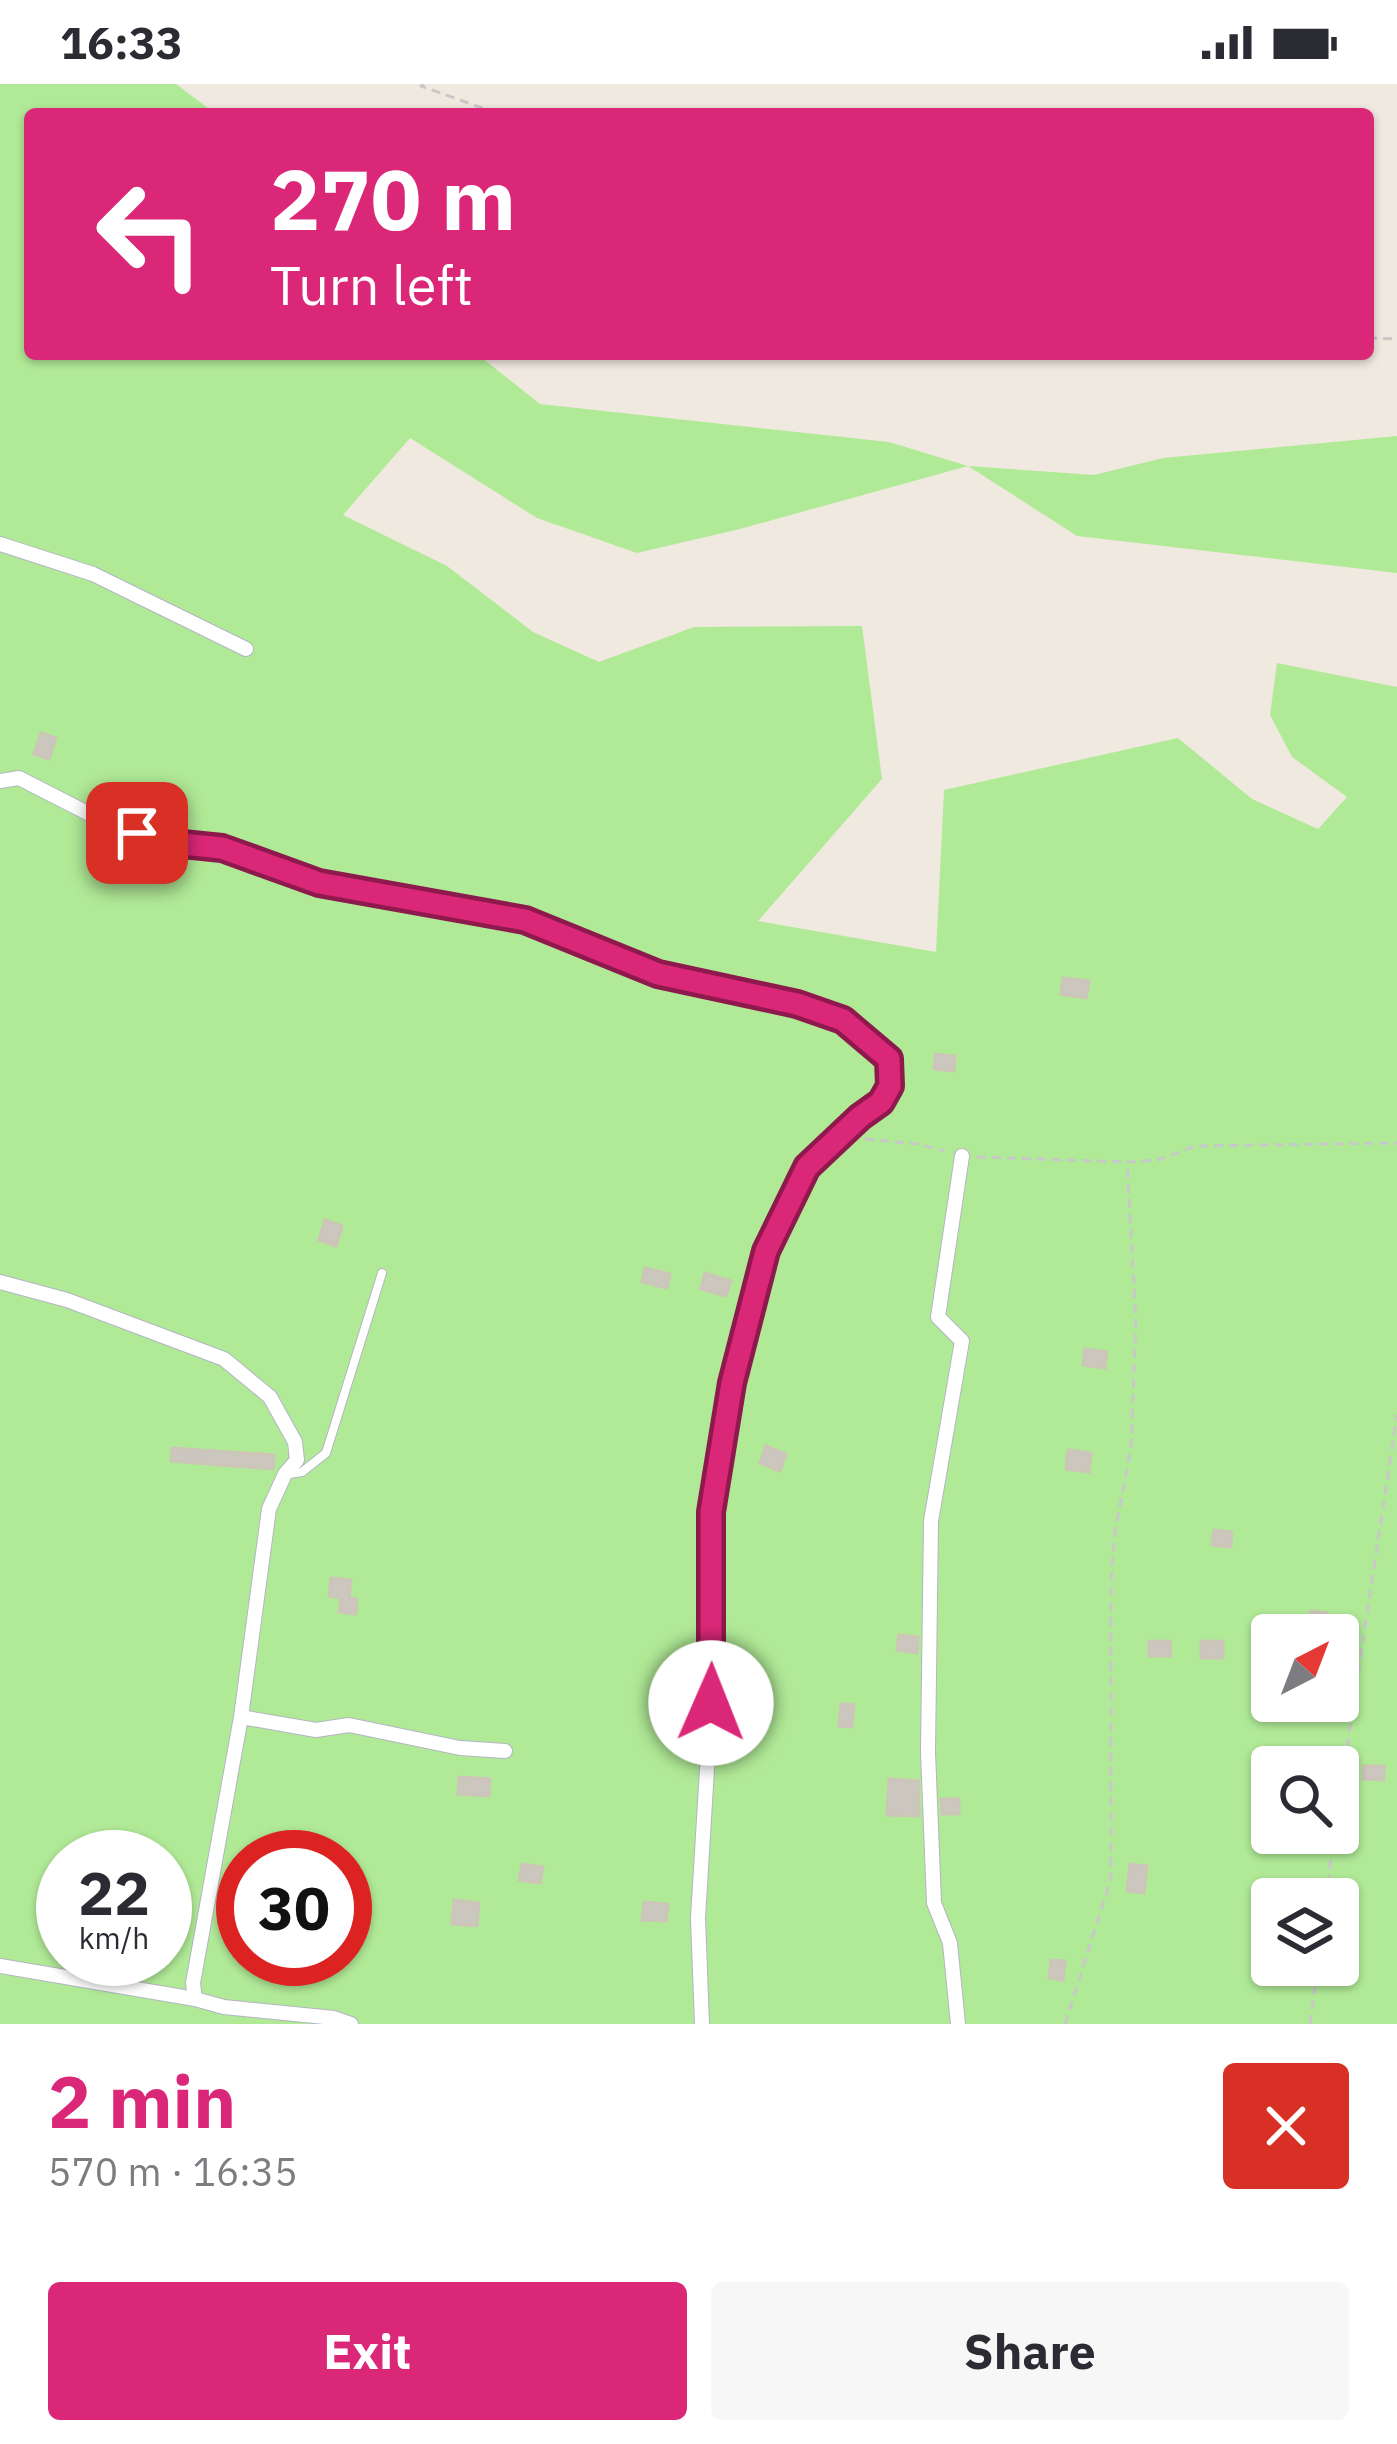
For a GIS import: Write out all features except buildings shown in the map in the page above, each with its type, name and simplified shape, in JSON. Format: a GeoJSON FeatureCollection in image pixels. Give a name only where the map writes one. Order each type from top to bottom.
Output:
{"type":"FeatureCollection","features":[{"type":"Feature","properties":{"kind":"street"},"geometry":{"type":"LineString","coordinates":[[0,544],[94,574],[246,649]]}},
{"type":"Feature","properties":{"kind":"street"},"geometry":{"type":"LineString","coordinates":[[0,781],[19,778],[110,825],[163,842],[222,848],[319,883],[525,920],[658,974],[797,1004],[843,1020],[889,1059],[890,1086],[881,1102],[807,1167],[766,1251],[720,1444],[711,1512],[711,1703],[698,1918],[703,2024]]}},
{"type":"Feature","properties":{"kind":"street"},"geometry":{"type":"LineString","coordinates":[[958,2024],[950,1943],[934,1903],[928,1752],[931,1521],[962,1341],[938,1318],[962,1156]]}},
{"type":"Feature","properties":{"kind":"street"},"geometry":{"type":"LineString","coordinates":[[0,1282],[67,1300],[224,1359],[270,1396],[295,1442],[297,1460],[269,1509],[241,1718],[193,1983],[195,1999]]}},
{"type":"Feature","properties":{"kind":"street"},"geometry":{"type":"LineString","coordinates":[[241,1718],[316,1730],[349,1725],[460,1748],[506,1751]]}},
{"type":"Feature","properties":{"kind":"street"},"geometry":{"type":"LineString","coordinates":[[0,1966],[224,2007],[334,2018],[351,2024]]}},
{"type":"Feature","properties":{"kind":"street"},"geometry":{"type":"LineString","coordinates":[[215,2022],[224,2007]]}},
{"type":"Feature","properties":{"kind":"lane"},"geometry":{"type":"LineString","coordinates":[[285,1474],[302,1472],[326,1453],[382,1273]]}},
{"type":"Feature","properties":{"kind":"path"},"geometry":{"type":"LineString","coordinates":[[424,84],[421,86],[482,108]]}},
{"type":"Feature","properties":{"kind":"path"},"geometry":{"type":"LineString","coordinates":[[846,1133],[962,1156],[1127,1162],[1158,1160],[1195,1146],[1397,1143]]}},
{"type":"Feature","properties":{"kind":"path"},"geometry":{"type":"LineString","coordinates":[[1065,2024],[1111,1880],[1111,1580],[1131,1448],[1136,1322],[1127,1162]]}},
{"type":"Feature","properties":{"kind":"path"},"geometry":{"type":"LineString","coordinates":[[1347,1746],[1397,1415]]}},
{"type":"Feature","properties":{"kind":"path"},"geometry":{"type":"LineString","coordinates":[[1387,1491],[1397,1491]]}},
{"type":"Feature","properties":{"kind":"path"},"geometry":{"type":"LineString","coordinates":[[1310,2024],[1315,1986]]}},
{"type":"Feature","properties":{"kind":"green space"},"geometry":{"type":"Polygon","coordinates":[[[0,84],[176,84],[208,108],[24,108],[24,360],[485,360],[540,404],[889,442],[968,466],[637,553],[537,518],[410,438],[343,515],[447,566],[533,632],[599,662],[694,627],[862,626],[882,779],[758,921],[936,952],[944,790],[1178,738],[1252,799],[1318,829],[1347,797],[1292,757],[1270,715],[1277,663],[1397,687],[1397,2024],[0,2024],[0,84]]]}},
{"type":"Feature","properties":{"kind":"green space"},"geometry":{"type":"Polygon","coordinates":[[[1397,436],[1397,573],[1077,536],[968,466],[1094,475],[1163,458],[1397,436]]]}},
{"type":"Feature","properties":{"kind":"route"},"geometry":{"type":"LineString","coordinates":[[137,833],[163,842],[222,848],[319,883],[525,920],[658,974],[797,1004],[843,1020],[889,1059],[890,1086],[881,1102],[807,1167],[766,1251],[732,1383],[711,1512],[711,1703]]}}]}
